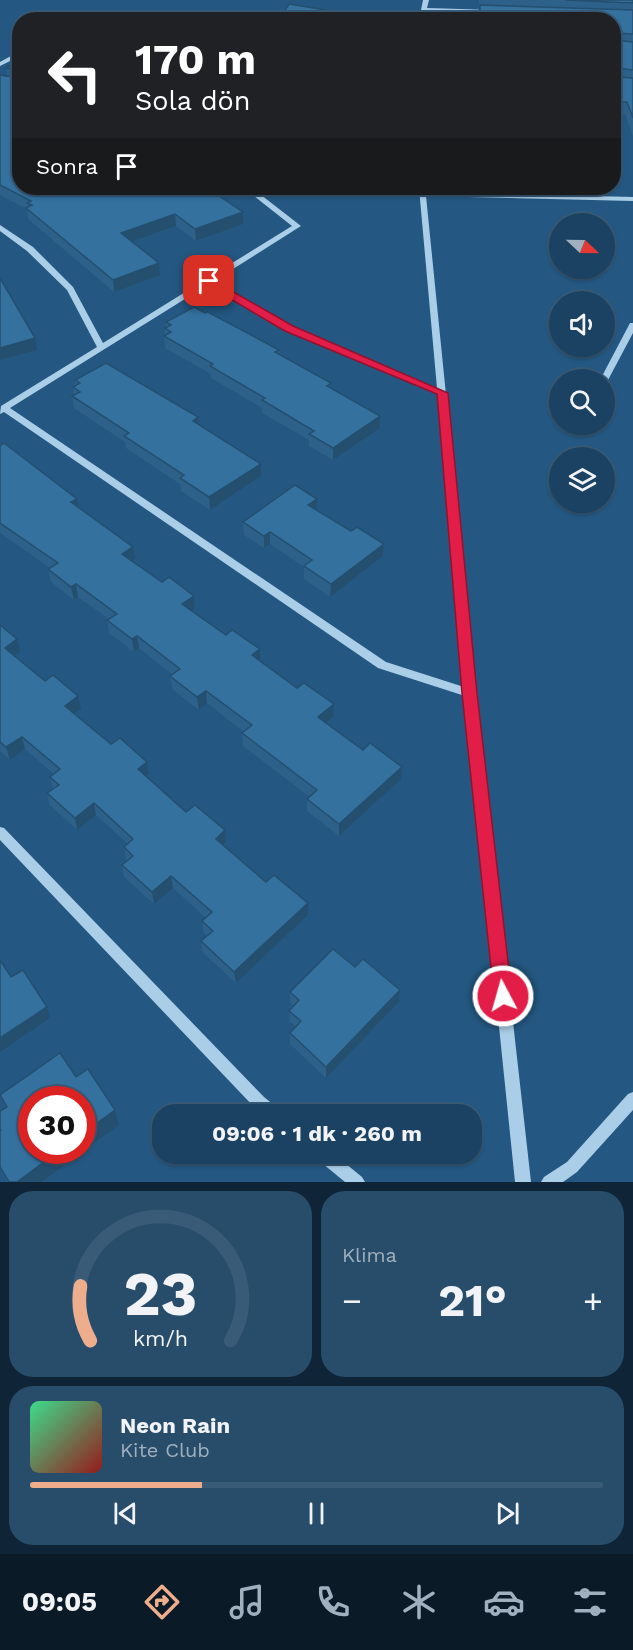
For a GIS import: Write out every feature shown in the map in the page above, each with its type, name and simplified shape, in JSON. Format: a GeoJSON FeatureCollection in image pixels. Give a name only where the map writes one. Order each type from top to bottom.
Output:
{"type":"FeatureCollection","features":[{"type":"Feature","properties":{"kind":"street"},"geometry":{"type":"LineString","coordinates":[[426,0],[424,10],[494,12]]}},
{"type":"Feature","properties":{"kind":"street"},"geometry":{"type":"LineString","coordinates":[[257,195],[297,226],[2,409],[382,665],[470,693]]}},
{"type":"Feature","properties":{"kind":"street"},"geometry":{"type":"LineString","coordinates":[[422,195],[470,693],[523,1182]]}},
{"type":"Feature","properties":{"kind":"street"},"geometry":{"type":"LineString","coordinates":[[577,195],[633,199]]}},
{"type":"Feature","properties":{"kind":"street"},"geometry":{"type":"LineString","coordinates":[[0,227],[30,249],[70,289],[102,348]]}},
{"type":"Feature","properties":{"kind":"street"},"geometry":{"type":"LineString","coordinates":[[209,281],[289,328],[442,393]]}},
{"type":"Feature","properties":{"kind":"street"},"geometry":{"type":"LineString","coordinates":[[610,369],[633,325]]}},
{"type":"Feature","properties":{"kind":"street"},"geometry":{"type":"LineString","coordinates":[[0,831],[262,1104]]}},
{"type":"Feature","properties":{"kind":"street"},"geometry":{"type":"LineString","coordinates":[[549,1182],[572,1167],[633,1099]]}},
{"type":"Feature","properties":{"kind":"street"},"geometry":{"type":"LineString","coordinates":[[334,1164],[357,1182]]}},
{"type":"Feature","properties":{"kind":"building"},"geometry":{"type":"Polygon","coordinates":[[[565,0],[633,0],[633,3],[565,0]]]}},
{"type":"Feature","properties":{"kind":"building"},"geometry":{"type":"Polygon","coordinates":[[[289,4],[339,12],[284,12],[289,4]]]}},
{"type":"Feature","properties":{"kind":"building"},"geometry":{"type":"Polygon","coordinates":[[[480,5],[633,10],[633,34],[621,33],[621,12],[480,12],[480,5]]]}},
{"type":"Feature","properties":{"kind":"building"},"geometry":{"type":"Polygon","coordinates":[[[621,41],[633,42],[633,70],[621,69],[621,41]]]}},
{"type":"Feature","properties":{"kind":"building"},"geometry":{"type":"Polygon","coordinates":[[[0,75],[12,77],[12,191],[0,185],[0,75]]]}},
{"type":"Feature","properties":{"kind":"building"},"geometry":{"type":"Polygon","coordinates":[[[621,77],[633,78],[633,118],[627,102],[621,102],[621,77]]]}},
{"type":"Feature","properties":{"kind":"building"},"geometry":{"type":"Polygon","coordinates":[[[19,195],[218,195],[243,212],[195,229],[175,214],[121,233],[159,263],[113,280],[26,208],[32,205],[27,203],[31,201],[19,195]]]}},
{"type":"Feature","properties":{"kind":"building"},"geometry":{"type":"Polygon","coordinates":[[[0,278],[35,338],[0,348],[0,278]]]}},
{"type":"Feature","properties":{"kind":"building"},"geometry":{"type":"Polygon","coordinates":[[[194,307],[205,313],[208,312],[279,350],[275,352],[331,383],[327,386],[380,416],[333,448],[309,434],[314,431],[262,400],[265,398],[210,366],[213,364],[164,336],[171,332],[165,328],[171,325],[166,322],[194,307]]]}},
{"type":"Feature","properties":{"kind":"building"},"geometry":{"type":"Polygon","coordinates":[[[106,363],[198,417],[193,421],[261,464],[209,497],[180,478],[184,475],[124,436],[129,433],[72,396],[80,392],[73,387],[80,383],[75,380],[106,363]]]}},
{"type":"Feature","properties":{"kind":"building"},"geometry":{"type":"Polygon","coordinates":[[[4,443],[77,499],[71,502],[133,547],[122,554],[162,582],[169,577],[194,596],[182,604],[226,635],[232,630],[260,649],[252,655],[297,688],[304,683],[334,704],[318,717],[363,750],[370,743],[402,767],[339,824],[307,799],[317,790],[242,733],[252,725],[206,691],[197,697],[170,676],[180,669],[137,636],[132,639],[107,620],[117,614],[76,584],[71,587],[48,569],[58,563],[0,523],[0,446],[4,443]]]}},
{"type":"Feature","properties":{"kind":"building"},"geometry":{"type":"Polygon","coordinates":[[[295,485],[317,499],[308,505],[351,531],[357,527],[384,544],[331,584],[304,566],[312,560],[270,532],[264,536],[243,522],[295,485]]]}},
{"type":"Feature","properties":{"kind":"building"},"geometry":{"type":"Polygon","coordinates":[[[0,625],[17,639],[5,648],[45,681],[53,675],[78,696],[65,706],[111,744],[120,738],[147,762],[138,769],[186,812],[195,805],[225,830],[216,839],[266,882],[274,875],[308,903],[234,972],[201,941],[213,931],[202,921],[212,912],[171,876],[152,892],[122,865],[133,856],[124,847],[133,839],[94,803],[75,818],[47,793],[59,785],[50,777],[60,769],[22,737],[6,747],[0,742],[0,625]]]}},
{"type":"Feature","properties":{"kind":"building"},"geometry":{"type":"Polygon","coordinates":[[[333,949],[355,967],[363,959],[400,990],[326,1067],[290,1033],[301,1021],[289,1011],[299,1000],[290,992],[333,949]]]}},
{"type":"Feature","properties":{"kind":"building"},"geometry":{"type":"Polygon","coordinates":[[[0,960],[11,977],[23,970],[47,1007],[0,1038],[0,960]]]}},
{"type":"Feature","properties":{"kind":"building"},"geometry":{"type":"Polygon","coordinates":[[[60,1053],[76,1077],[88,1069],[115,1110],[96,1124],[96,1086],[18,1086],[18,1164],[41,1164],[17,1182],[9,1182],[0,1167],[0,1111],[7,1107],[0,1095],[60,1053]]]}},
{"type":"Feature","properties":{"kind":"route"},"geometry":{"type":"LineString","coordinates":[[209,281],[289,328],[442,393],[470,693],[503,996]]}}]}
